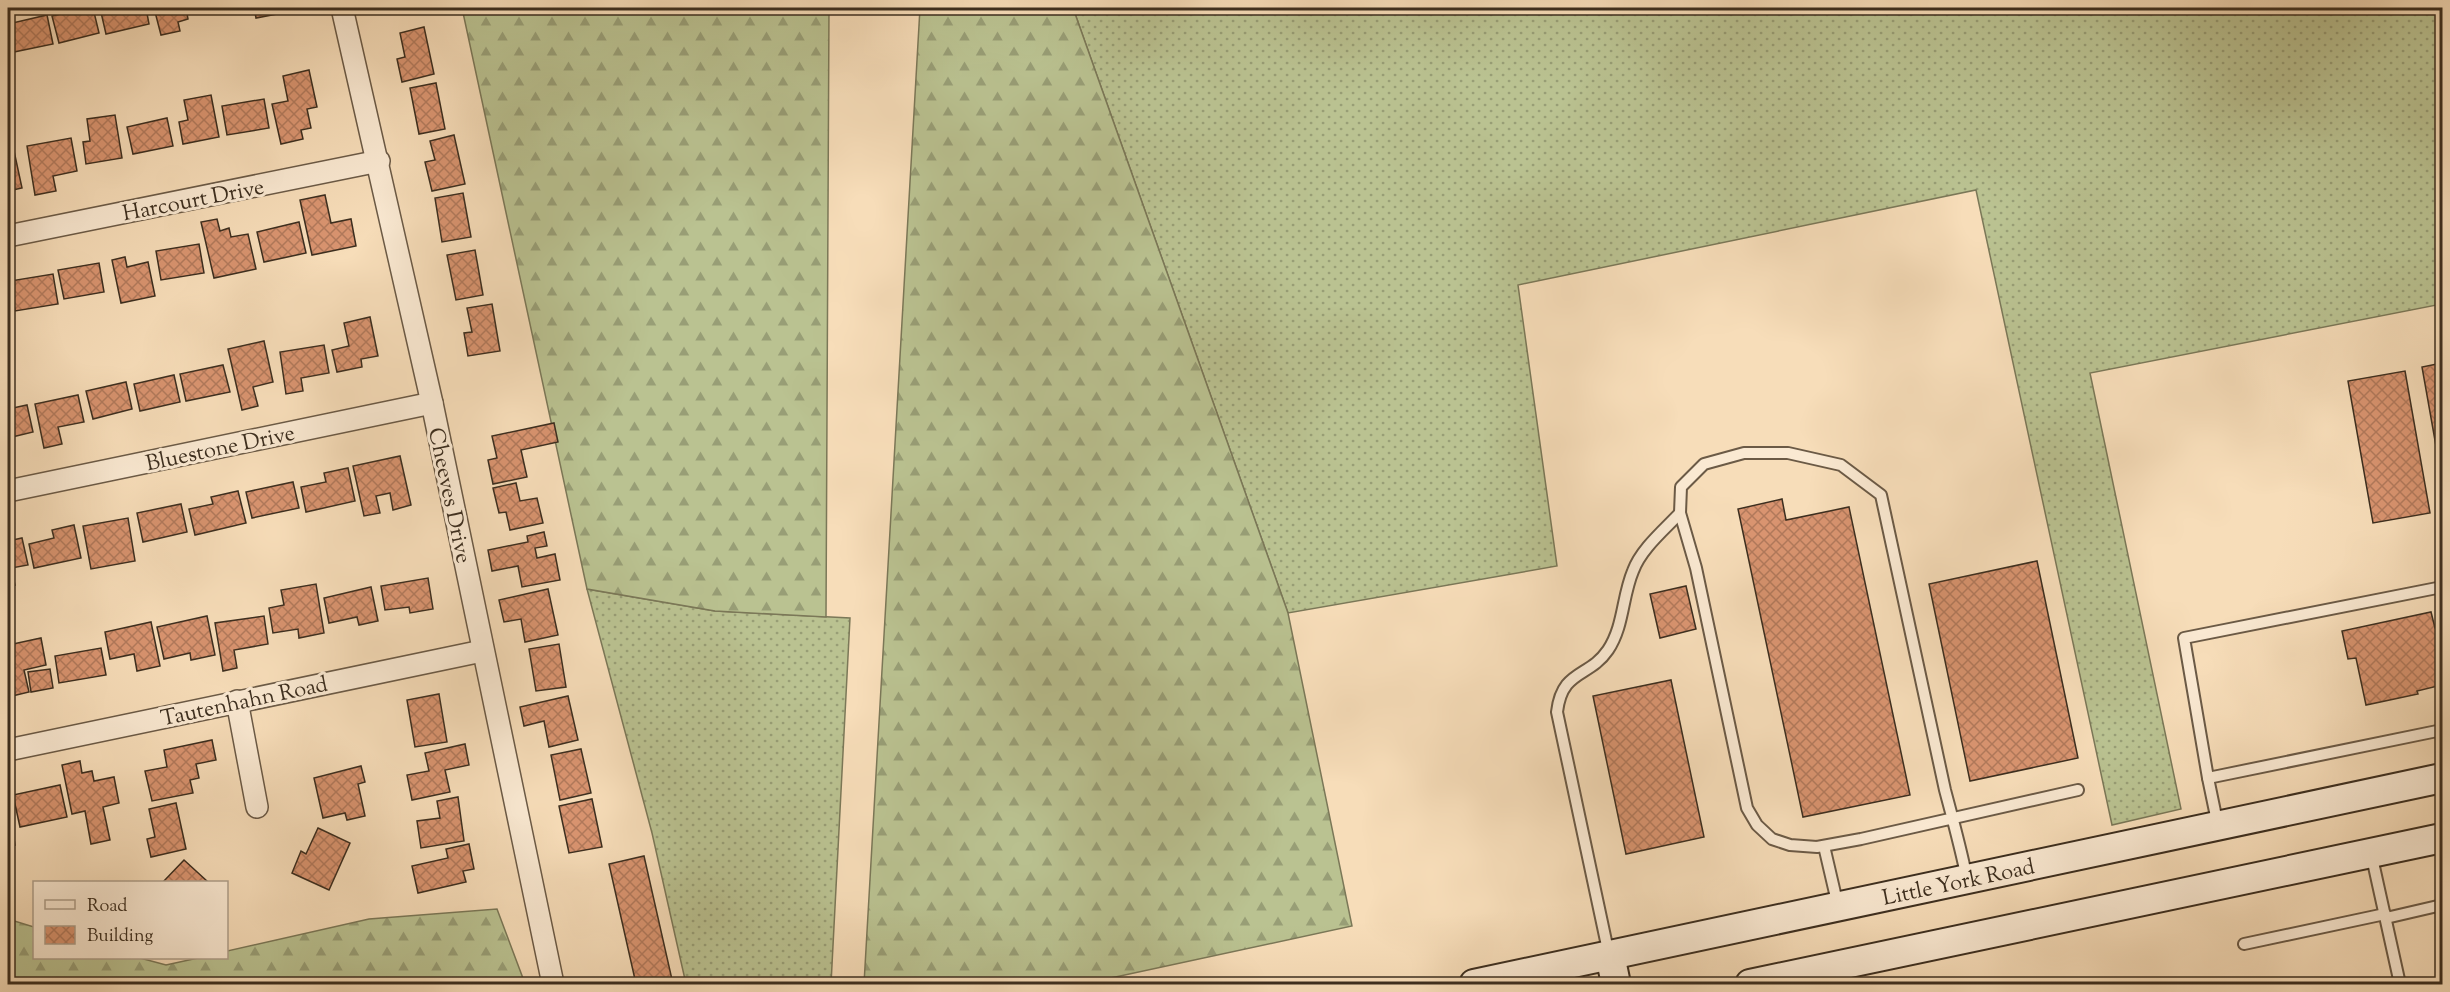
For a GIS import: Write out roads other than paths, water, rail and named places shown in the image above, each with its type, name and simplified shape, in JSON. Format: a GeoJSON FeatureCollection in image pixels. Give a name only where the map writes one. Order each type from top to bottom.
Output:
{"type":"FeatureCollection","features":[{"type":"Feature","properties":{"kind":"main road","name":"Little York Road"},"geometry":{"type":"LineString","coordinates":[[1474,984],[2442,778]]}},
{"type":"Feature","properties":{"kind":"main road"},"geometry":{"type":"LineString","coordinates":[[1750,984],[2442,838]]}},
{"type":"Feature","properties":{"kind":"main road"},"geometry":{"type":"LineString","coordinates":[[1610,955],[1616,984]]}},
{"type":"Feature","properties":{"kind":"street","name":"Cheeves Drive"},"geometry":{"type":"LineString","coordinates":[[342,8],[379,161],[432,403],[553,984]]}},
{"type":"Feature","properties":{"kind":"street","name":"Harcourt Drive"},"geometry":{"type":"LineString","coordinates":[[8,236],[379,161]]}},
{"type":"Feature","properties":{"kind":"street","name":"Bluestone Drive"},"geometry":{"type":"LineString","coordinates":[[8,491],[432,403]]}},
{"type":"Feature","properties":{"kind":"street","name":"Tautenhahn Road"},"geometry":{"type":"LineString","coordinates":[[8,750],[482,651]]}},
{"type":"Feature","properties":{"kind":"street"},"geometry":{"type":"LineString","coordinates":[[237,701],[257,807]]}},
{"type":"Feature","properties":{"kind":"lane"},"geometry":{"type":"LineString","coordinates":[[1967,879],[1953,819],[1881,495],[1841,465],[1788,453],[1744,453],[1704,464],[1681,487],[1680,513],[1696,568],[1747,808],[1757,825],[1772,839],[1790,845],[1824,846],[1953,819],[2078,790]]}},
{"type":"Feature","properties":{"kind":"lane"},"geometry":{"type":"LineString","coordinates":[[1610,955],[1557,712],[1559,698],[1567,682],[1606,653],[1617,635],[1633,570],[1642,555],[1680,513]]}},
{"type":"Feature","properties":{"kind":"lane"},"geometry":{"type":"LineString","coordinates":[[2218,826],[2184,638],[2442,587]]}},
{"type":"Feature","properties":{"kind":"lane"},"geometry":{"type":"LineString","coordinates":[[2208,778],[2442,730]]}},
{"type":"Feature","properties":{"kind":"lane"},"geometry":{"type":"LineString","coordinates":[[1824,846],[1838,906]]}},
{"type":"Feature","properties":{"kind":"lane"},"geometry":{"type":"LineString","coordinates":[[2371,853],[2400,984]]}},
{"type":"Feature","properties":{"kind":"lane"},"geometry":{"type":"LineString","coordinates":[[2244,944],[2442,905]]}}]}
